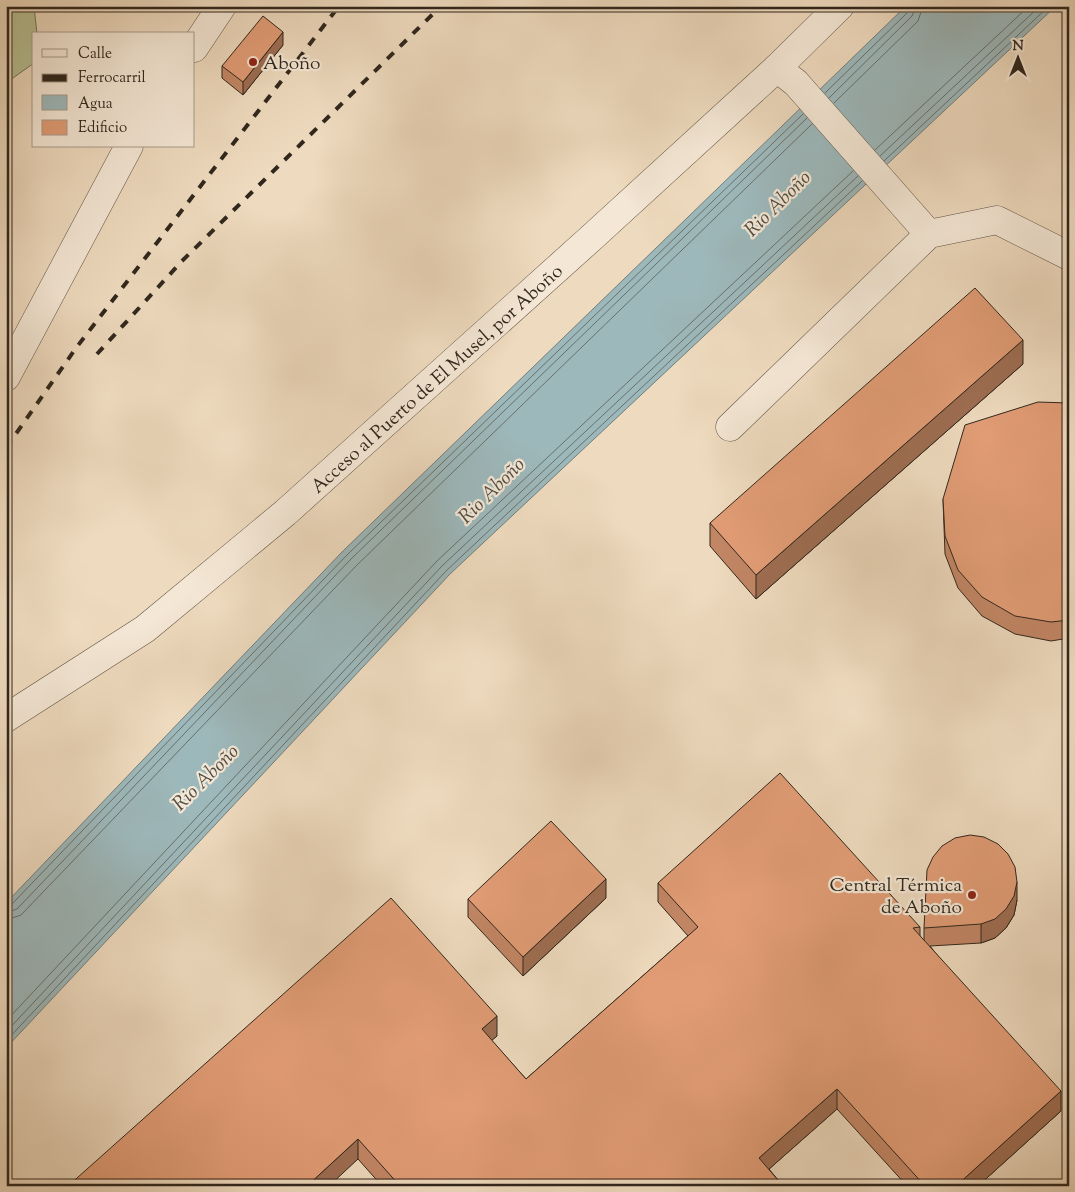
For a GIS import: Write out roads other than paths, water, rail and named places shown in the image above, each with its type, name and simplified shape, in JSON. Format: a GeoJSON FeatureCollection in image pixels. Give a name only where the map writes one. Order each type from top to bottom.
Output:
{"type":"FeatureCollection","features":[{"type":"Feature","properties":{"kind":"street"},"geometry":{"type":"LineString","coordinates":[[195,46],[222,6]]}},
{"type":"Feature","properties":{"kind":"street","name":"Acceso al Puerto de El Musel, por Aboño"},"geometry":{"type":"LineString","coordinates":[[6,718],[145,629],[285,513],[786,75],[840,6]]}},
{"type":"Feature","properties":{"kind":"street"},"geometry":{"type":"LineString","coordinates":[[786,75],[879,176],[929,234]]}},
{"type":"Feature","properties":{"kind":"street"},"geometry":{"type":"LineString","coordinates":[[6,377],[128,148]]}},
{"type":"Feature","properties":{"kind":"street"},"geometry":{"type":"LineString","coordinates":[[730,427],[929,234],[997,220],[1069,256]]}},
{"type":"Feature","properties":{"kind":"water","name":"Rio Aboño"},"geometry":{"type":"Polygon","coordinates":[[[906,6],[1056,6],[450,574],[6,1048],[6,903],[343,551],[906,6]]]}},
{"type":"Feature","properties":{"kind":"railway"},"geometry":{"type":"LineString","coordinates":[[6,448],[76,348],[339,6]]}},
{"type":"Feature","properties":{"kind":"railway"},"geometry":{"type":"LineString","coordinates":[[97,354],[182,261],[441,6]]}},
{"type":"Feature","properties":{"kind":"place","name":"Aboño"},"geometry":{"type":"Point","coordinates":[253,62]}},
{"type":"Feature","properties":{"kind":"place","name":"Central Térmica de Aboño"},"geometry":{"type":"Point","coordinates":[972,895]}}]}
